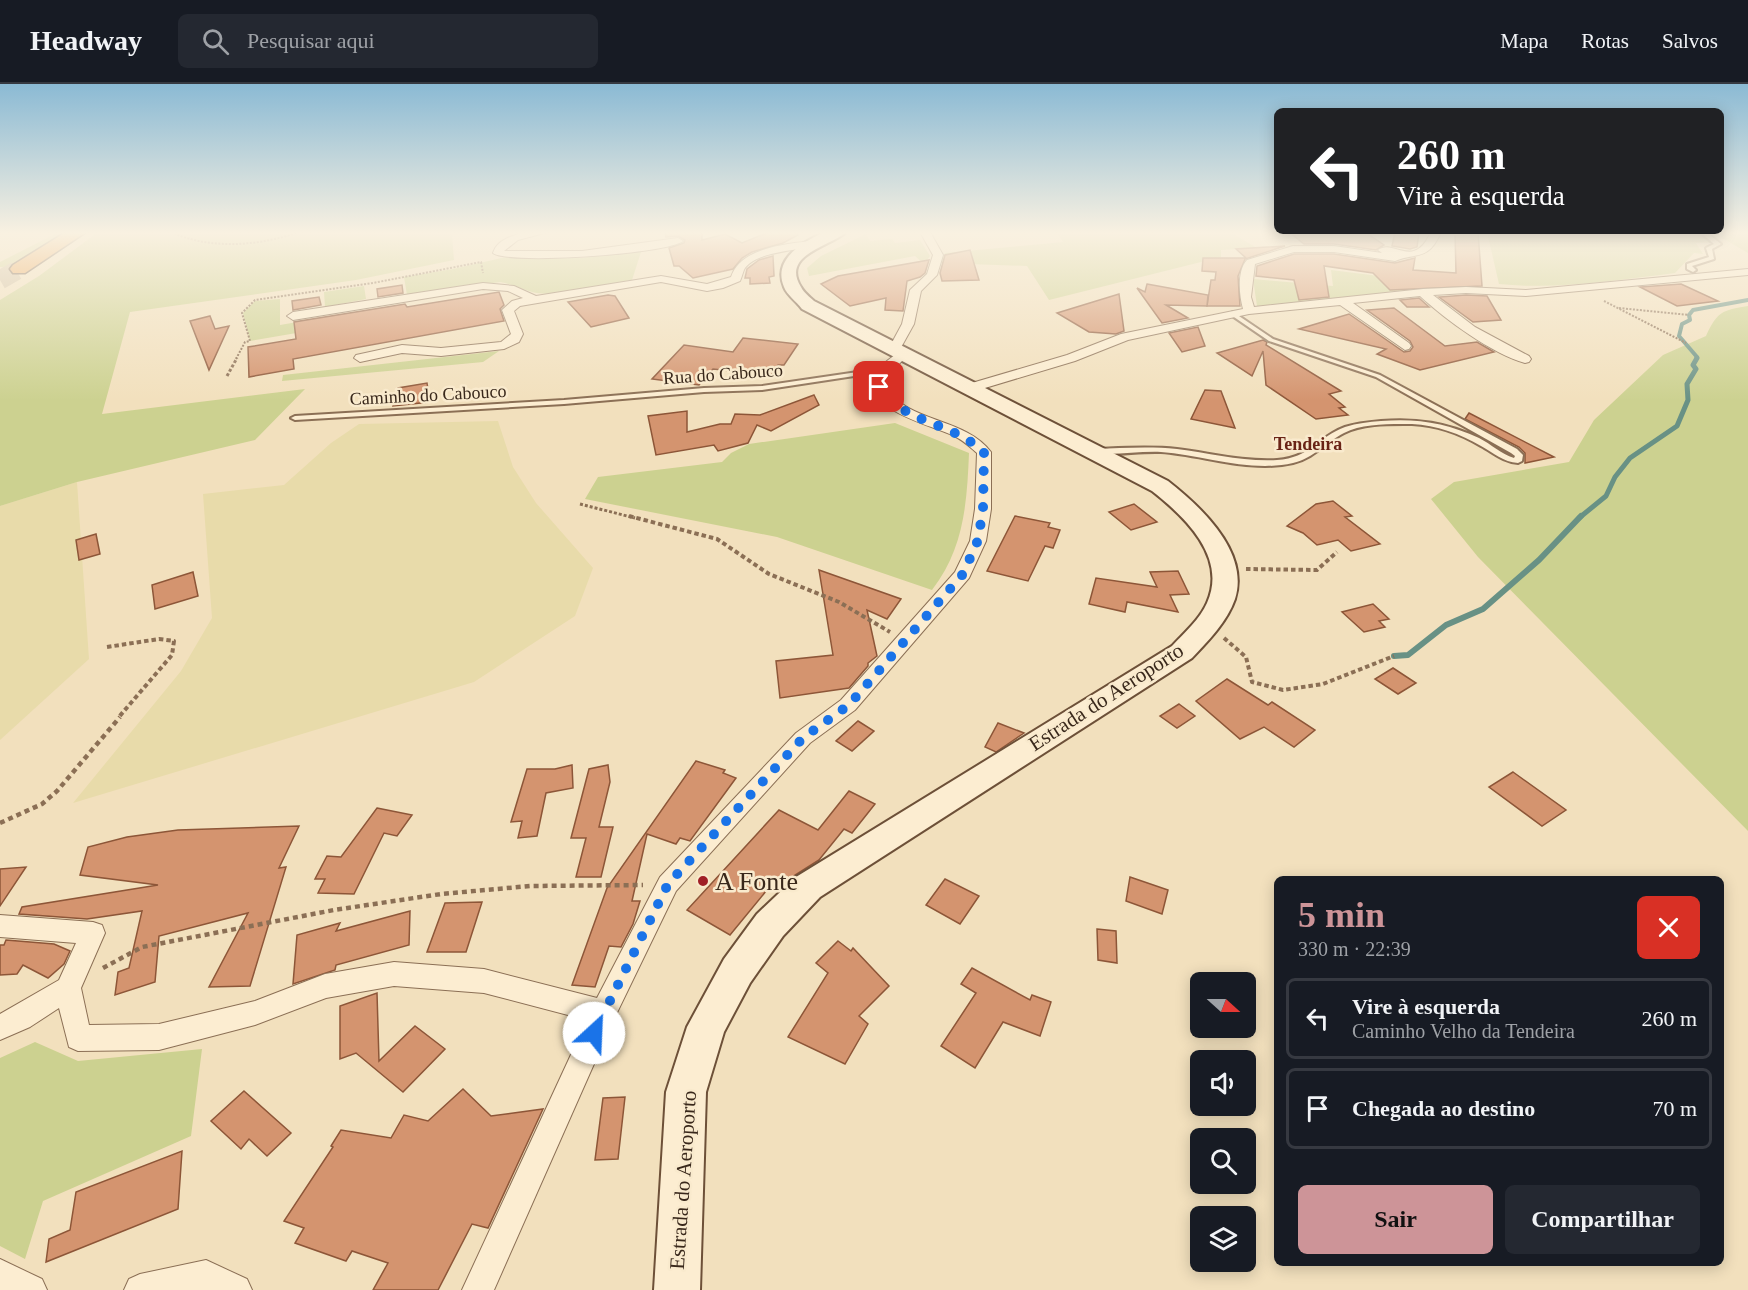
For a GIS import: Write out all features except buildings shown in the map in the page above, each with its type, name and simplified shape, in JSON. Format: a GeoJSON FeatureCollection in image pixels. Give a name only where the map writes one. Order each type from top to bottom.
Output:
{"type":"FeatureCollection","features":[{"type":"Feature","properties":{"kind":"main road","name":"Estrada do Aeroporto"},"geometry":{"type":"LineString","coordinates":[[677,1290],[686,1092],[706,1027],[736,971],[770,925],[808,887],[1182,652],[1208,623],[1223,595],[1222,568],[1215,543],[1192,512],[1160,486],[970,388],[894,358],[808,305],[793,288]]}},
{"type":"Feature","properties":{"kind":"street"},"geometry":{"type":"LineString","coordinates":[[293,316],[469,288]]}},
{"type":"Feature","properties":{"kind":"street"},"geometry":{"type":"LineString","coordinates":[[511,288],[533,299]]}},
{"type":"Feature","properties":{"kind":"street"},"geometry":{"type":"LineString","coordinates":[[360,358],[402,349],[441,352],[504,345],[515,339],[517,334],[508,310],[516,303],[602,288]]}},
{"type":"Feature","properties":{"kind":"street"},"geometry":{"type":"LineString","coordinates":[[478,1290],[604,1012],[668,884],[803,738],[849,705],[963,574],[978,540],[983,509],[984,452],[959,433],[904,411],[888,400],[879,387],[879,378],[894,358],[908,324],[918,288]]}},
{"type":"Feature","properties":{"kind":"street"},"geometry":{"type":"LineString","coordinates":[[1246,288],[1245,297],[1249,311]]}},
{"type":"Feature","properties":{"kind":"street"},"geometry":{"type":"LineString","coordinates":[[970,388],[1071,358],[1125,337],[1249,311],[1423,292],[1466,290],[1526,293],[1576,288]]}},
{"type":"Feature","properties":{"kind":"street"},"geometry":{"type":"LineString","coordinates":[[1423,292],[1444,313],[1526,359]]}},
{"type":"Feature","properties":{"kind":"street"},"geometry":{"type":"LineString","coordinates":[[1341,300],[1405,346]]}},
{"type":"Feature","properties":{"kind":"street"},"geometry":{"type":"LineString","coordinates":[[0,926],[93,933],[68,988],[21,1018],[0,1027]]}},
{"type":"Feature","properties":{"kind":"street"},"geometry":{"type":"LineString","coordinates":[[68,988],[78,1038],[159,1036],[255,1013],[325,987],[394,974],[484,981],[604,1012]]}},
{"type":"Feature","properties":{"kind":"street"},"geometry":{"type":"LineString","coordinates":[[0,1275],[32,1290]]}},
{"type":"Feature","properties":{"kind":"street"},"geometry":{"type":"LineString","coordinates":[[140,1290],[201,1283],[236,1290]]}},
{"type":"Feature","properties":{"kind":"lane"},"geometry":{"type":"LineString","coordinates":[[1094,451],[1139,449],[1245,461],[1289,462],[1312,455],[1334,436],[1349,428],[1415,422],[1450,429],[1480,441],[1510,460],[1518,461],[1519,455],[1378,376],[1271,340],[1233,314]]}},
{"type":"Feature","properties":{"kind":"lane","name":"Rua do Cabouco"},"geometry":{"type":"LineString","coordinates":[[564,402],[704,390],[762,388],[894,358]]}},
{"type":"Feature","properties":{"kind":"lane","name":"Caminho do Cabouco"},"geometry":{"type":"LineString","coordinates":[[295,418],[564,402]]}},
{"type":"Feature","properties":{"kind":"path"},"geometry":{"type":"LineString","coordinates":[[1598,298],[1686,343]]}},
{"type":"Feature","properties":{"kind":"path"},"geometry":{"type":"LineString","coordinates":[[1615,307],[1689,315]]}},
{"type":"Feature","properties":{"kind":"path"},"geometry":{"type":"LineString","coordinates":[[580,504],[717,539],[769,574],[839,603],[906,640]]}},
{"type":"Feature","properties":{"kind":"path"},"geometry":{"type":"LineString","coordinates":[[1222,568],[1317,570],[1337,552]]}},
{"type":"Feature","properties":{"kind":"path"},"geometry":{"type":"LineString","coordinates":[[1208,623],[1246,657],[1252,682],[1283,690],[1323,684],[1394,656]]}},
{"type":"Feature","properties":{"kind":"path"},"geometry":{"type":"LineString","coordinates":[[0,823],[42,804],[63,784],[172,655],[174,641],[159,639],[107,647]]}},
{"type":"Feature","properties":{"kind":"path"},"geometry":{"type":"LineString","coordinates":[[68,988],[142,947],[311,914],[441,894],[530,886],[668,884]]}},
{"type":"Feature","properties":{"kind":"shaded area"},"geometry":{"type":"Polygon","coordinates":[[[498,421],[513,467],[536,503],[593,568],[575,616],[474,682],[73,803],[181,671],[212,618],[203,494],[284,485],[331,443],[359,424],[498,421]]]}},
{"type":"Feature","properties":{"kind":"shaded area"},"geometry":{"type":"Polygon","coordinates":[[[77,482],[89,659],[0,740],[0,506],[77,482]]]}},
{"type":"Feature","properties":{"kind":"green space"},"geometry":{"type":"Polygon","coordinates":[[[19,288],[298,288],[130,312],[102,414],[305,389],[255,440],[77,482],[0,506],[0,300],[19,288]]]}},
{"type":"Feature","properties":{"kind":"green space"},"geometry":{"type":"Polygon","coordinates":[[[364,288],[366,299],[325,307],[324,292],[364,288]]]}},
{"type":"Feature","properties":{"kind":"green space"},"geometry":{"type":"Polygon","coordinates":[[[406,288],[455,288],[407,295],[406,288]]]}},
{"type":"Feature","properties":{"kind":"green space"},"geometry":{"type":"Polygon","coordinates":[[[521,288],[592,288],[547,294],[521,288]]]}},
{"type":"Feature","properties":{"kind":"green space"},"geometry":{"type":"Polygon","coordinates":[[[1041,288],[1096,288],[1049,300],[1041,288]]]}},
{"type":"Feature","properties":{"kind":"green space"},"geometry":{"type":"Polygon","coordinates":[[[1254,288],[1408,288],[1410,292],[1257,306],[1254,288]]]}},
{"type":"Feature","properties":{"kind":"green space"},"geometry":{"type":"Polygon","coordinates":[[[280,299],[280,325],[315,319],[314,330],[250,341],[243,313],[255,301],[280,299]]]}},
{"type":"Feature","properties":{"kind":"green space"},"geometry":{"type":"Polygon","coordinates":[[[1748,306],[1748,831],[1478,557],[1431,499],[1454,482],[1569,462],[1594,420],[1663,355],[1706,336],[1717,317],[1726,311],[1748,306]]]}},
{"type":"Feature","properties":{"kind":"green space"},"geometry":{"type":"Polygon","coordinates":[[[499,351],[483,362],[282,381],[283,375],[499,351]]]}},
{"type":"Feature","properties":{"kind":"green space"},"geometry":{"type":"Polygon","coordinates":[[[895,423],[969,453],[962,525],[951,558],[932,590],[777,537],[585,499],[598,477],[722,462],[731,453],[749,444],[895,423]]]}},
{"type":"Feature","properties":{"kind":"green space"},"geometry":{"type":"Polygon","coordinates":[[[35,1042],[78,1061],[202,1049],[191,1136],[43,1201],[25,1259],[0,1246],[0,1058],[35,1042]]]}},
{"type":"Feature","properties":{"kind":"waterway"},"geometry":{"type":"LineString","coordinates":[[1696,359],[1697,357],[1679,336],[1682,324],[1690,320],[1689,315],[1693,310],[1748,300]]}},
{"type":"Feature","properties":{"kind":"waterway"},"geometry":{"type":"LineString","coordinates":[[1579,518],[1606,496],[1615,477],[1630,458],[1677,426],[1688,400],[1687,384],[1696,369],[1693,365],[1697,358]]}},
{"type":"Feature","properties":{"kind":"waterway"},"geometry":{"type":"LineString","coordinates":[[1394,656],[1408,655],[1446,625],[1483,609],[1539,560],[1579,518]]}},
{"type":"Feature","properties":{"kind":"place","name":"A Fonte"},"geometry":{"type":"Point","coordinates":[703,881]}},
{"type":"Feature","properties":{"kind":"district","name":"Tendeira"},"geometry":{"type":"Point","coordinates":[1308,444]}},
{"type":"Feature","properties":{"kind":"route"},"geometry":{"type":"LineString","coordinates":[[594,1033],[668,884],[803,738],[849,705],[963,574],[978,540],[983,509],[984,452],[959,433],[904,411],[888,400],[879,387]]}}]}
